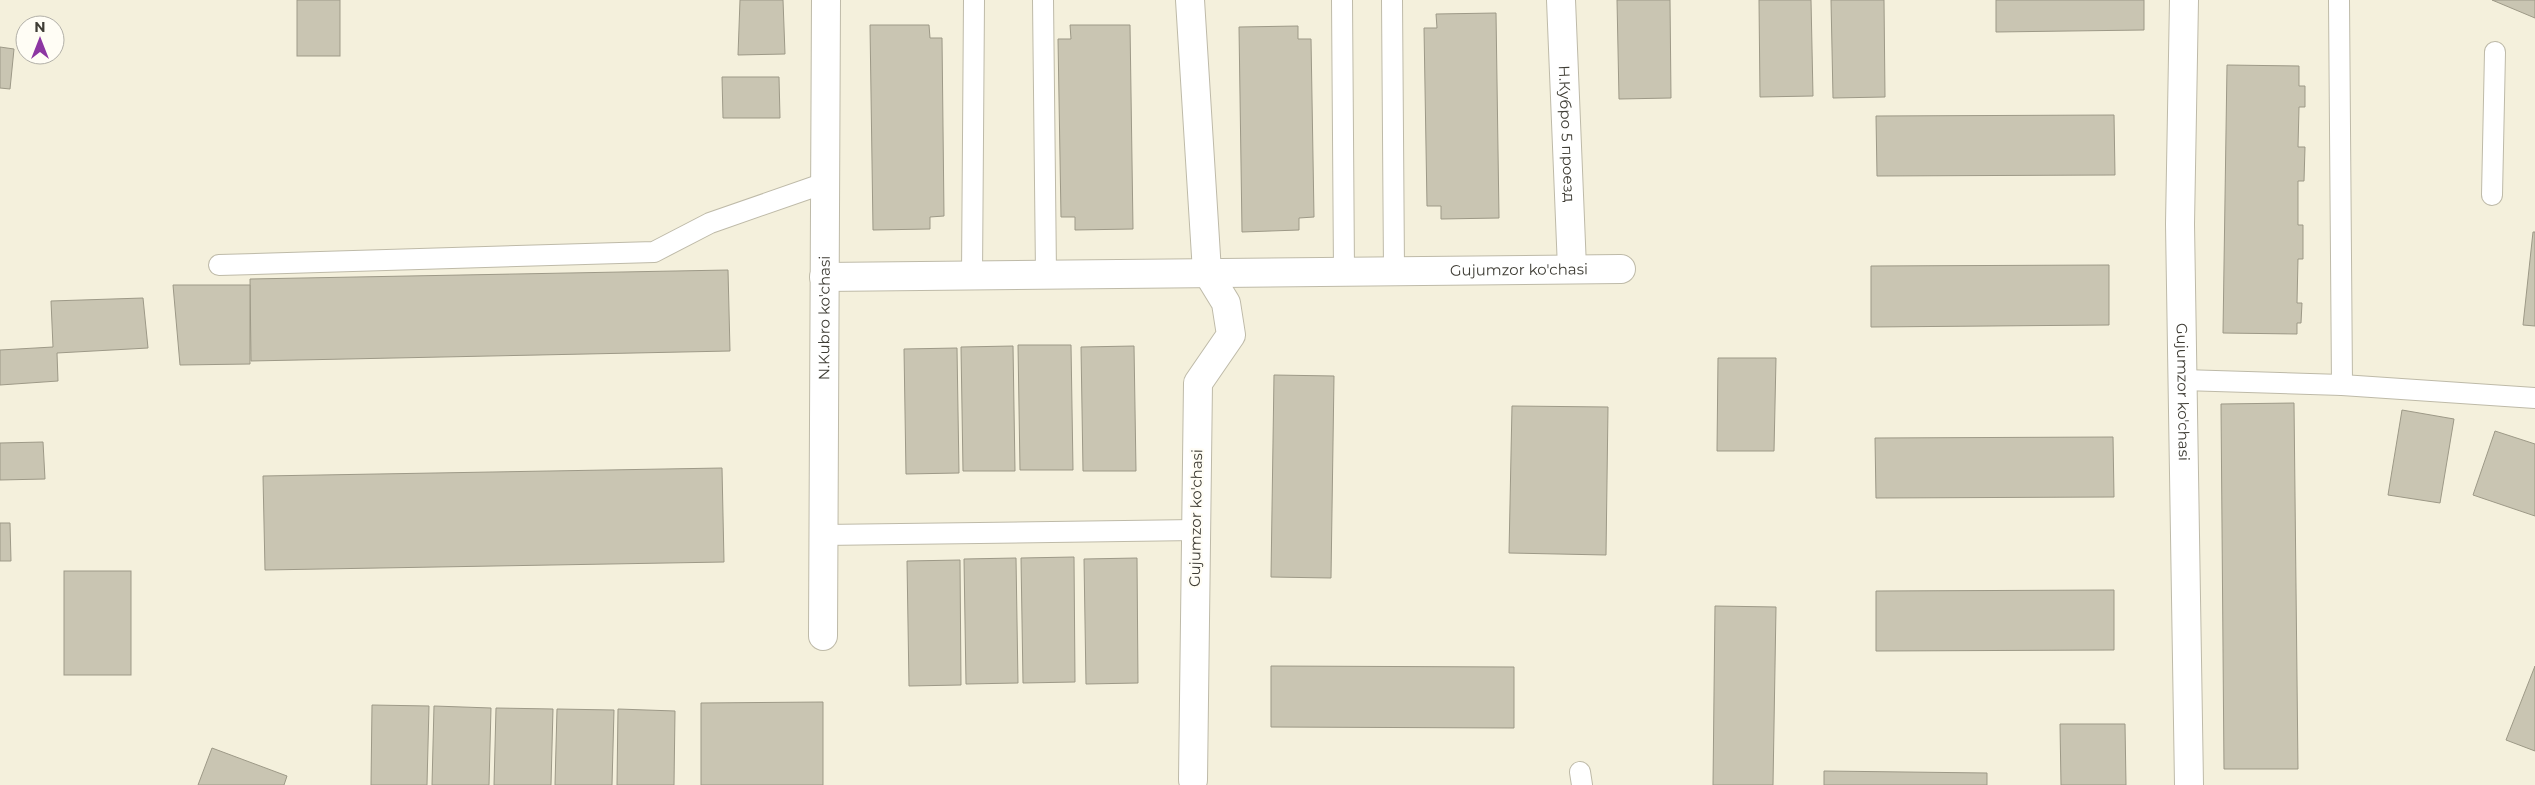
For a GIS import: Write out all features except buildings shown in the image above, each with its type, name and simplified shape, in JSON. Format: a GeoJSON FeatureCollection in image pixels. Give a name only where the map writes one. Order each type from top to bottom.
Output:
{"type":"FeatureCollection","features":[{"type":"Feature","properties":{"kind":"street","name":"N.Kubro ko'chasi"},"geometry":{"type":"LineString","coordinates":[[822,636],[826,0]]}},
{"type":"Feature","properties":{"kind":"street","name":"Gujumzor ko'chasi"},"geometry":{"type":"LineString","coordinates":[[1190,0],[1207,272],[1226,302],[1231,335],[1198,383],[1193,780]]}},
{"type":"Feature","properties":{"kind":"street","name":"Н.Кубро 5 проезд"},"geometry":{"type":"LineString","coordinates":[[1561,0],[1572,268]]}},
{"type":"Feature","properties":{"kind":"street","name":"Gujumzor ko'chasi"},"geometry":{"type":"LineString","coordinates":[[2184,0],[2180,224],[2189,785]]}},
{"type":"Feature","properties":{"kind":"street","name":"Gujumzor ko'chasi"},"geometry":{"type":"LineString","coordinates":[[824,277],[1572,268],[1621,270]]}},
{"type":"Feature","properties":{"kind":"lane"},"geometry":{"type":"LineString","coordinates":[[972,275],[974,0]]}},
{"type":"Feature","properties":{"kind":"lane"},"geometry":{"type":"LineString","coordinates":[[1043,0],[1046,274]]}},
{"type":"Feature","properties":{"kind":"lane"},"geometry":{"type":"LineString","coordinates":[[1342,0],[1344,271]]}},
{"type":"Feature","properties":{"kind":"lane"},"geometry":{"type":"LineString","coordinates":[[1392,0],[1394,270]]}},
{"type":"Feature","properties":{"kind":"lane"},"geometry":{"type":"LineString","coordinates":[[2339,0],[2342,384]]}},
{"type":"Feature","properties":{"kind":"lane"},"geometry":{"type":"LineString","coordinates":[[2492,195],[2495,52]]}},
{"type":"Feature","properties":{"kind":"lane"},"geometry":{"type":"LineString","coordinates":[[219,265],[654,252],[710,223],[825,183]]}},
{"type":"Feature","properties":{"kind":"lane"},"geometry":{"type":"LineString","coordinates":[[2183,380],[2342,384],[2535,398]]}},
{"type":"Feature","properties":{"kind":"lane"},"geometry":{"type":"LineString","coordinates":[[823,535],[1196,530]]}}]}
